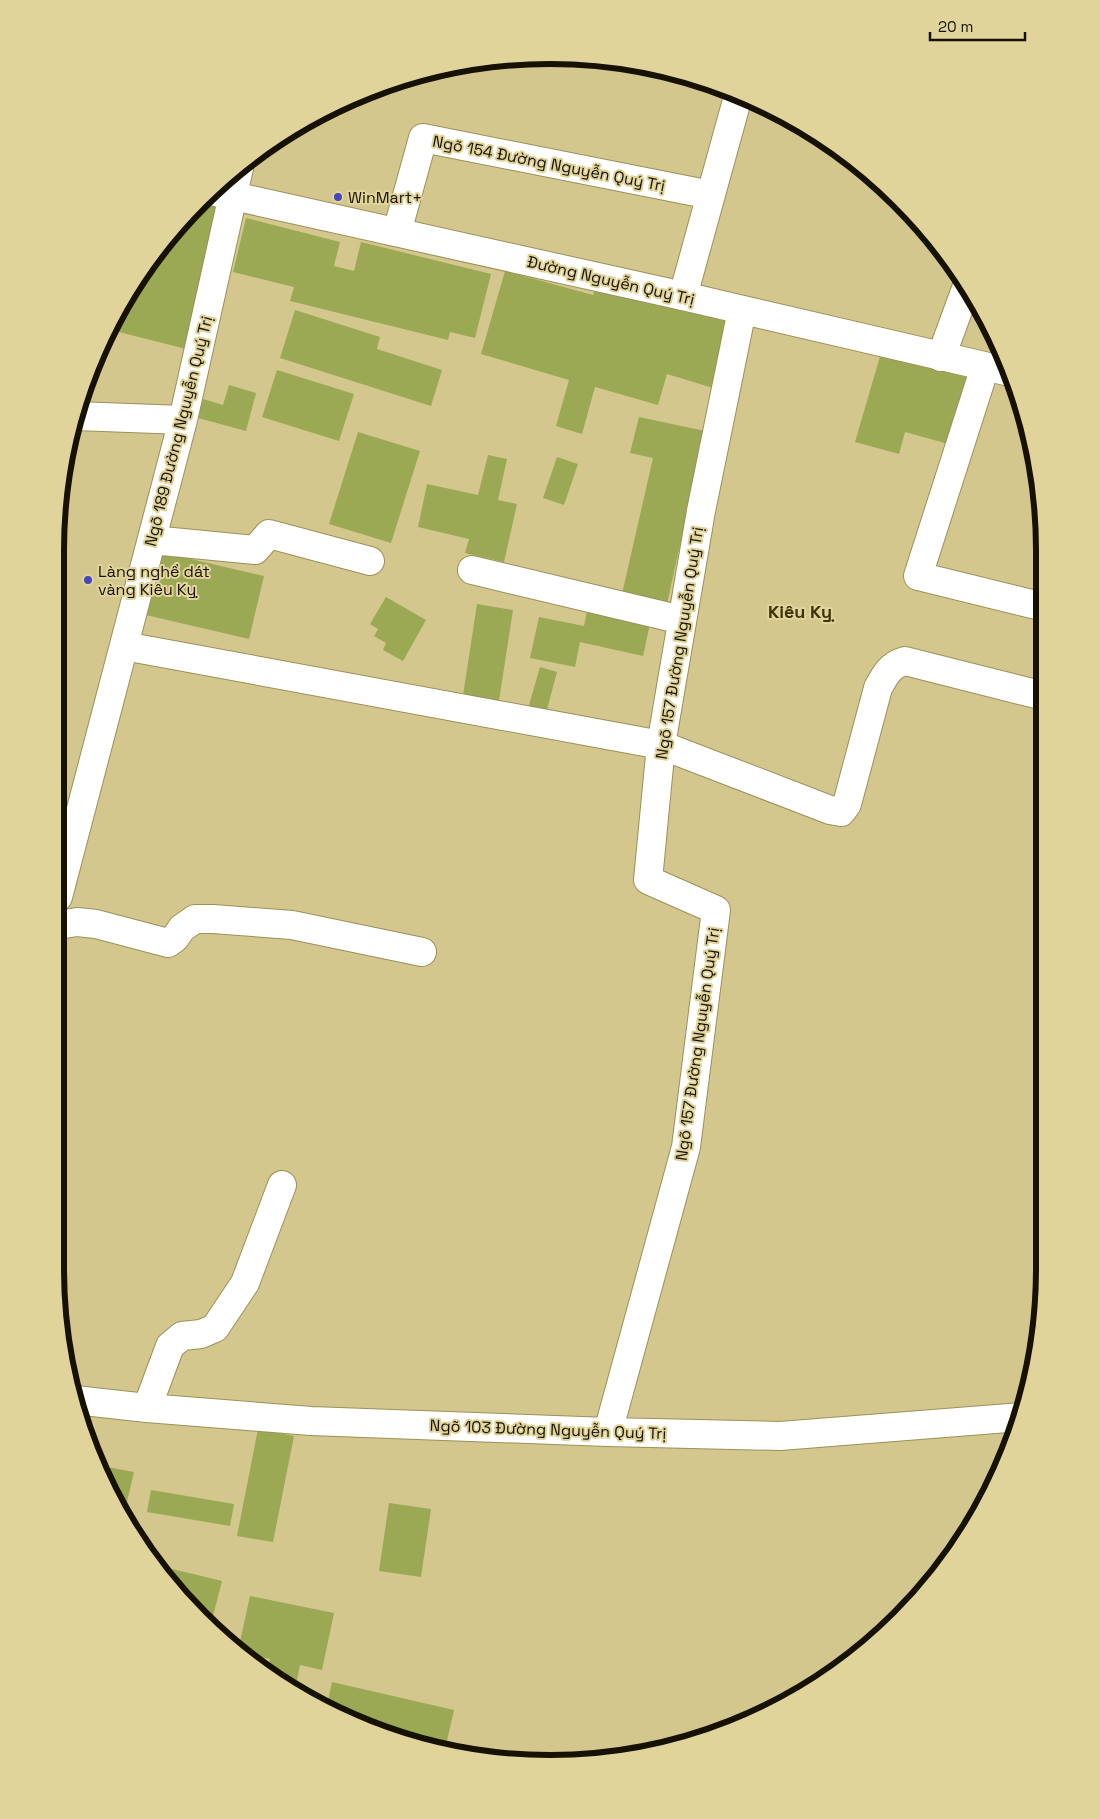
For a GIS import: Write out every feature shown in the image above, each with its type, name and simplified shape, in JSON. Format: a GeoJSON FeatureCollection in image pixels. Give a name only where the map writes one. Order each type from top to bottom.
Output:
{"type":"FeatureCollection","features":[{"type":"Feature","properties":{"kind":"street"},"geometry":{"type":"LineString","coordinates":[[683,296],[737,101]]}},
{"type":"Feature","properties":{"kind":"street","name":"Ngõ 154 Đường Nguyễn Quý Trị"},"geometry":{"type":"LineString","coordinates":[[397,232],[423,138],[711,195]]}},
{"type":"Feature","properties":{"kind":"street","name":"Đường Nguyễn Quý Trị"},"geometry":{"type":"LineString","coordinates":[[222,193],[683,296],[997,369]]}},
{"type":"Feature","properties":{"kind":"street","name":"Ngõ 189 Đường Nguyễn Quý Trị"},"geometry":{"type":"LineString","coordinates":[[64,874],[183,420],[222,193]]}},
{"type":"Feature","properties":{"kind":"street"},"geometry":{"type":"LineString","coordinates":[[941,357],[964,295]]}},
{"type":"Feature","properties":{"kind":"street","name":"Ngõ 157 Đường Nguyễn Quý Trị"},"geometry":{"type":"LineString","coordinates":[[608,1432],[686,1147],[716,910],[648,880],[661,745],[701,511],[742,310]]}},
{"type":"Feature","properties":{"kind":"street"},"geometry":{"type":"LineString","coordinates":[[997,369],[918,576],[1036,605]]}},
{"type":"Feature","properties":{"kind":"street"},"geometry":{"type":"LineString","coordinates":[[83,416],[183,420]]}},
{"type":"Feature","properties":{"kind":"street"},"geometry":{"type":"LineString","coordinates":[[152,540],[255,550],[269,534],[370,561]]}},
{"type":"Feature","properties":{"kind":"street"},"geometry":{"type":"LineString","coordinates":[[472,570],[682,620]]}},
{"type":"Feature","properties":{"kind":"street"},"geometry":{"type":"LineString","coordinates":[[124,646],[661,745],[830,810],[841,812],[847,804],[878,688],[894,664],[905,661],[1036,694]]}},
{"type":"Feature","properties":{"kind":"street"},"geometry":{"type":"LineString","coordinates":[[64,925],[77,922],[96,924],[168,943],[175,938],[182,928],[195,919],[272,923],[292,925],[422,952]]}},
{"type":"Feature","properties":{"kind":"street"},"geometry":{"type":"LineString","coordinates":[[147,1408],[170,1346],[182,1336],[201,1334],[215,1328],[244,1283],[282,1185]]}},
{"type":"Feature","properties":{"kind":"street","name":"Ngõ 103 Đường Nguyễn Quý Trị"},"geometry":{"type":"LineString","coordinates":[[82,1401],[311,1421],[608,1432],[780,1436],[1012,1418]]}},
{"type":"Feature","properties":{"kind":"building"},"geometry":{"type":"Polygon","coordinates":[[[208,204],[223,208],[186,349],[116,331],[129,307],[164,254],[184,229],[208,204]]]}},
{"type":"Feature","properties":{"kind":"building"},"geometry":{"type":"Polygon","coordinates":[[[246,218],[340,242],[334,266],[354,271],[361,242],[491,274],[475,338],[450,332],[448,340],[290,301],[294,287],[233,272],[246,218]]]}},
{"type":"Feature","properties":{"kind":"building"},"geometry":{"type":"Polygon","coordinates":[[[505,271],[593,295],[596,285],[731,323],[713,388],[667,374],[658,405],[595,387],[582,434],[556,426],[569,380],[481,354],[505,271]]]}},
{"type":"Feature","properties":{"kind":"building"},"geometry":{"type":"Polygon","coordinates":[[[295,310],[380,337],[377,349],[442,370],[431,406],[280,358],[295,310]]]}},
{"type":"Feature","properties":{"kind":"building"},"geometry":{"type":"Polygon","coordinates":[[[881,353],[972,379],[952,445],[905,432],[899,454],[855,442],[881,353]]]}},
{"type":"Feature","properties":{"kind":"building"},"geometry":{"type":"Polygon","coordinates":[[[277,370],[354,394],[339,441],[262,417],[277,370]]]}},
{"type":"Feature","properties":{"kind":"building"},"geometry":{"type":"Polygon","coordinates":[[[229,385],[256,393],[246,431],[198,418],[203,399],[223,405],[229,385]]]}},
{"type":"Feature","properties":{"kind":"building"},"geometry":{"type":"Polygon","coordinates":[[[639,417],[705,431],[667,604],[622,594],[653,458],[630,453],[639,417]]]}},
{"type":"Feature","properties":{"kind":"building"},"geometry":{"type":"Polygon","coordinates":[[[358,432],[420,451],[391,543],[329,524],[358,432]]]}},
{"type":"Feature","properties":{"kind":"building"},"geometry":{"type":"Polygon","coordinates":[[[488,455],[507,459],[498,500],[517,504],[504,562],[465,553],[469,539],[418,527],[427,484],[478,495],[488,455]]]}},
{"type":"Feature","properties":{"kind":"building"},"geometry":{"type":"Polygon","coordinates":[[[557,457],[578,464],[564,505],[543,498],[557,457]]]}},
{"type":"Feature","properties":{"kind":"building"},"geometry":{"type":"Polygon","coordinates":[[[161,552],[264,576],[249,639],[146,615],[161,552]]]}},
{"type":"Feature","properties":{"kind":"building"},"geometry":{"type":"Polygon","coordinates":[[[386,597],[426,620],[403,661],[383,650],[386,643],[374,636],[378,629],[370,624],[386,597]]]}},
{"type":"Feature","properties":{"kind":"building"},"geometry":{"type":"Polygon","coordinates":[[[477,604],[513,610],[498,707],[462,702],[477,604]]]}},
{"type":"Feature","properties":{"kind":"building"},"geometry":{"type":"Polygon","coordinates":[[[588,606],[651,619],[643,656],[580,642],[575,667],[530,658],[539,617],[584,626],[588,606]]]}},
{"type":"Feature","properties":{"kind":"building"},"geometry":{"type":"Polygon","coordinates":[[[540,667],[557,672],[545,717],[527,712],[540,667]]]}},
{"type":"Feature","properties":{"kind":"building"},"geometry":{"type":"Polygon","coordinates":[[[258,1429],[294,1436],[273,1542],[237,1536],[258,1429]]]}},
{"type":"Feature","properties":{"kind":"building"},"geometry":{"type":"Polygon","coordinates":[[[106,1467],[134,1472],[126,1506],[114,1484],[106,1467]]]}},
{"type":"Feature","properties":{"kind":"building"},"geometry":{"type":"Polygon","coordinates":[[[151,1490],[234,1504],[230,1526],[147,1512],[151,1490]]]}},
{"type":"Feature","properties":{"kind":"building"},"geometry":{"type":"Polygon","coordinates":[[[389,1503],[431,1509],[421,1577],[379,1571],[389,1503]]]}},
{"type":"Feature","properties":{"kind":"building"},"geometry":{"type":"Polygon","coordinates":[[[166,1567],[222,1581],[212,1619],[184,1590],[166,1567]]]}},
{"type":"Feature","properties":{"kind":"building"},"geometry":{"type":"Polygon","coordinates":[[[250,1596],[334,1613],[322,1670],[300,1665],[296,1683],[269,1665],[270,1659],[256,1656],[240,1644],[250,1596]]]}},
{"type":"Feature","properties":{"kind":"building"},"geometry":{"type":"Polygon","coordinates":[[[332,1682],[454,1710],[446,1744],[394,1729],[328,1701],[332,1682]]]}},
{"type":"Feature","properties":{"kind":"place","name":"WinMart+"},"geometry":{"type":"Point","coordinates":[338,197]}},
{"type":"Feature","properties":{"kind":"place","name":"Làng nghề dát vàng Kiêu Kỵ"},"geometry":{"type":"Point","coordinates":[88,580]}},
{"type":"Feature","properties":{"kind":"district","name":"Kiêu Kỵ"},"geometry":{"type":"Point","coordinates":[800,612]}}]}
